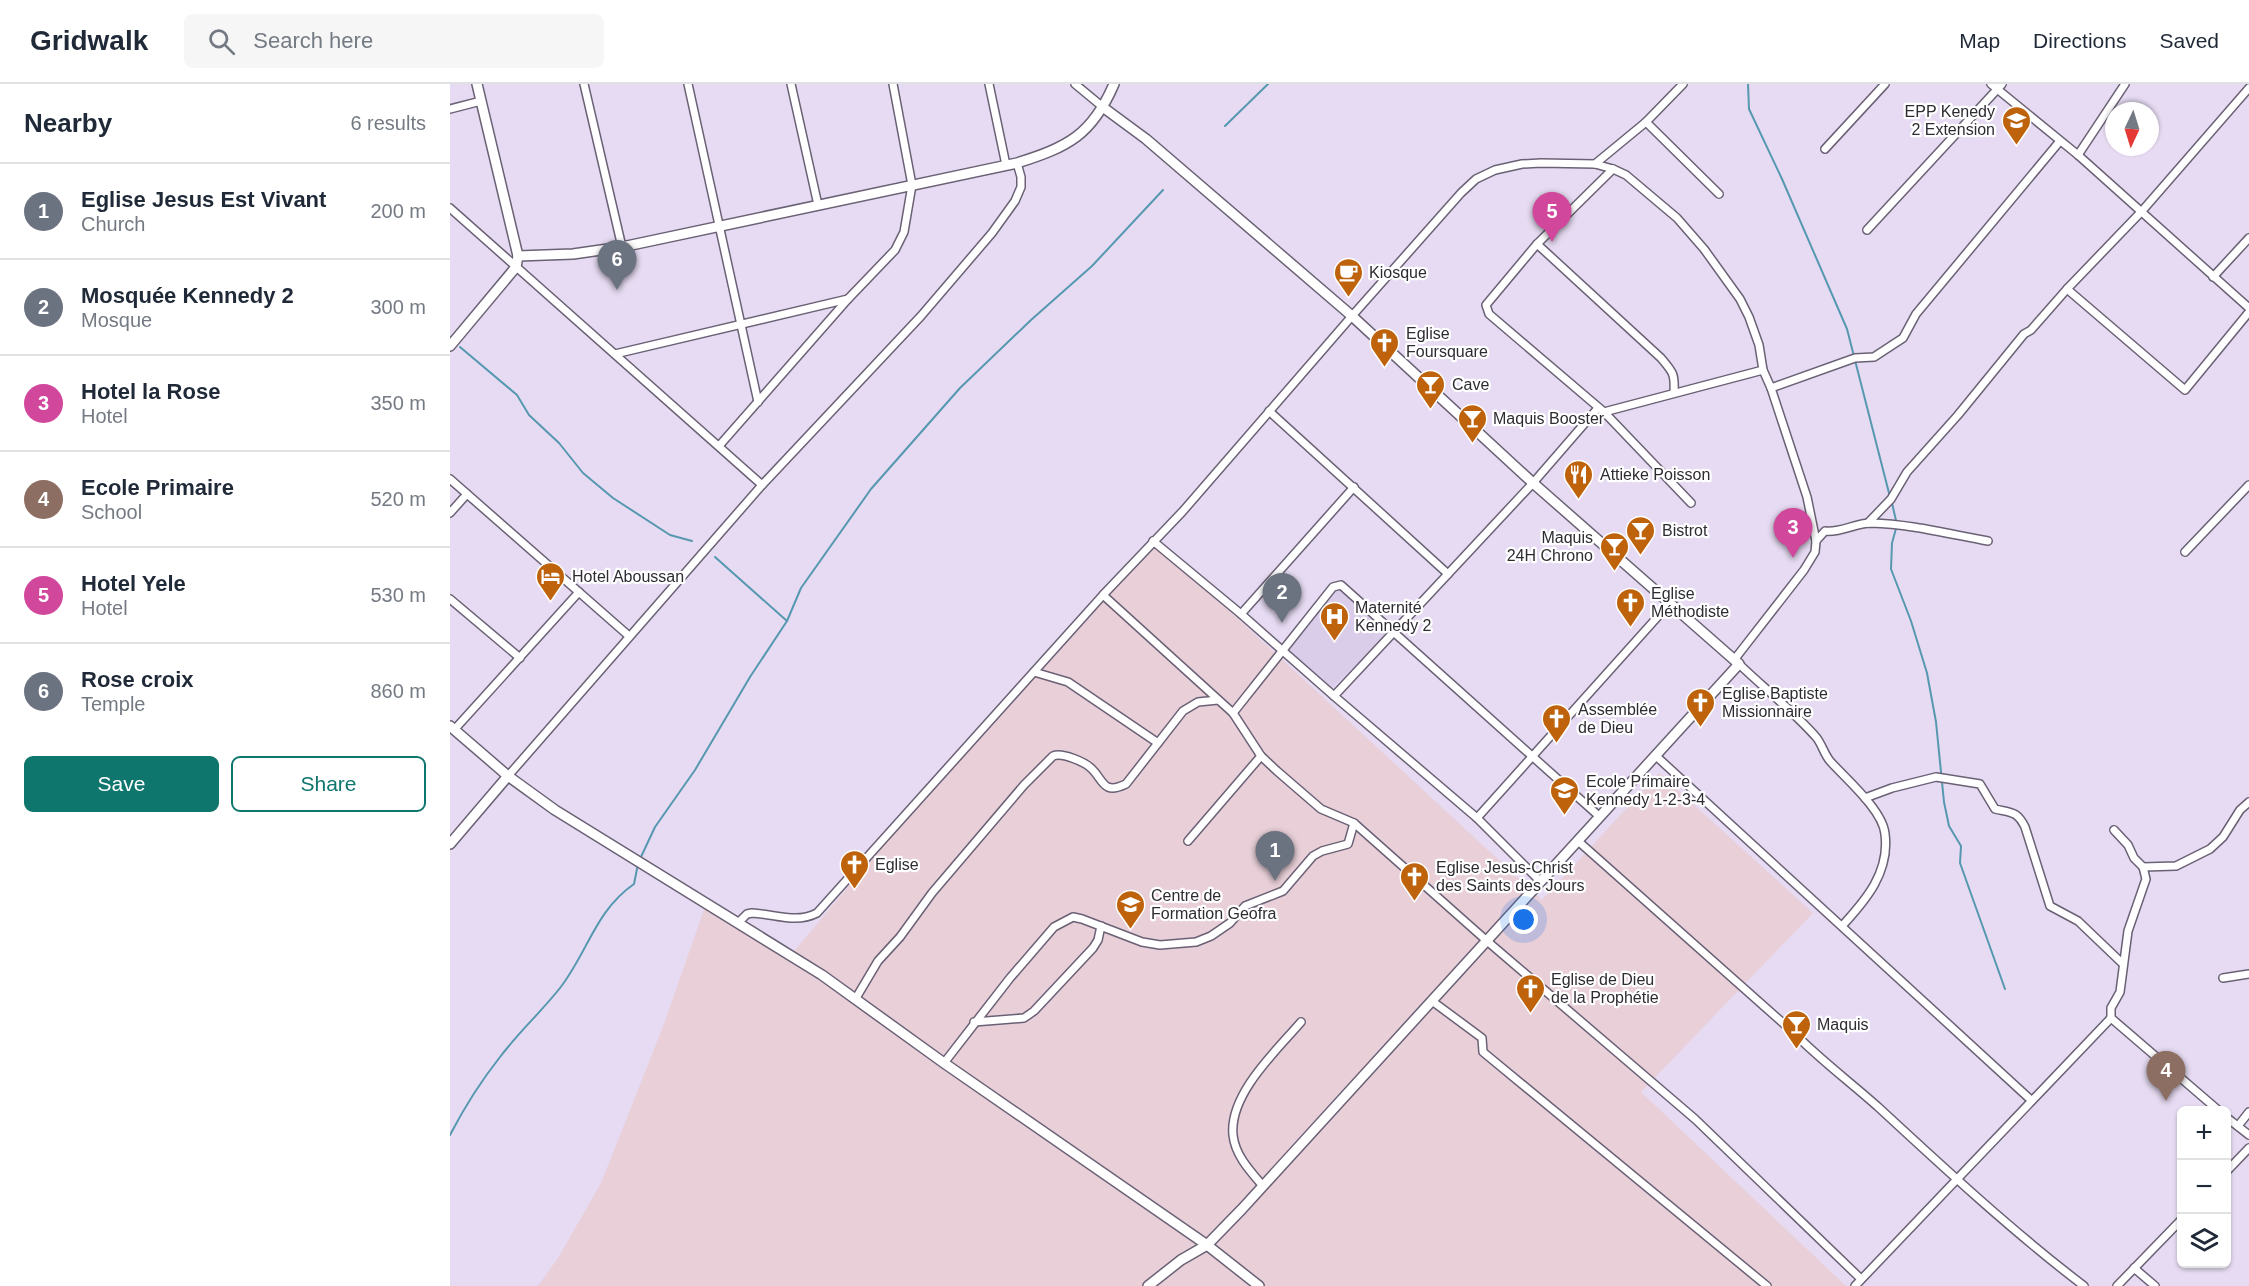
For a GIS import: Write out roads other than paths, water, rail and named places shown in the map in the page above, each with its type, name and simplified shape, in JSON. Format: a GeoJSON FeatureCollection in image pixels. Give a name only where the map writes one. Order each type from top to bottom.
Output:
{"type":"FeatureCollection","features":[{"type":"Feature","properties":{"kind":"street"},"geometry":{"type":"LineString","coordinates":[[450,346],[516,267],[518,256],[477,84]]}},
{"type":"Feature","properties":{"kind":"street"},"geometry":{"type":"LineString","coordinates":[[584,84],[622,247]]}},
{"type":"Feature","properties":{"kind":"street"},"geometry":{"type":"LineString","coordinates":[[688,84],[758,402]]}},
{"type":"Feature","properties":{"kind":"street"},"geometry":{"type":"LineString","coordinates":[[791,84],[818,205]]}},
{"type":"Feature","properties":{"kind":"street"},"geometry":{"type":"LineString","coordinates":[[720,446],[848,299],[895,249],[904,232],[912,185],[893,84]]}},
{"type":"Feature","properties":{"kind":"street"},"geometry":{"type":"LineString","coordinates":[[989,84],[1006,165]]}},
{"type":"Feature","properties":{"kind":"street"},"geometry":{"type":"LineString","coordinates":[[1075,84],[1146,139],[1352,316],[1533,483],[1736,662],[1813,734],[1830,760],[1865,798],[1886,834],[1883,864],[1874,889],[1842,926]]}},
{"type":"Feature","properties":{"kind":"street"},"geometry":{"type":"LineString","coordinates":[[518,256],[573,254],[622,247],[1017,163],[1050,153],[1081,134],[1104,108],[1114,84]]}},
{"type":"Feature","properties":{"kind":"street"},"geometry":{"type":"LineString","coordinates":[[1595,165],[1646,122],[1683,84]]}},
{"type":"Feature","properties":{"kind":"street"},"geometry":{"type":"LineString","coordinates":[[1825,149],[1885,84]]}},
{"type":"Feature","properties":{"kind":"street"},"geometry":{"type":"LineString","coordinates":[[2078,155],[2125,84]]}},
{"type":"Feature","properties":{"kind":"street"},"geometry":{"type":"LineString","coordinates":[[1867,230],[1997,86],[2142,211],[2249,310],[2185,390],[2067,289]]}},
{"type":"Feature","properties":{"kind":"street"},"geometry":{"type":"LineString","coordinates":[[1868,523],[1891,499],[1907,471],[1958,415],[2024,334],[2031,330],[2142,211],[2249,88]]}},
{"type":"Feature","properties":{"kind":"street"},"geometry":{"type":"LineString","coordinates":[[2242,96],[2249,103]]}},
{"type":"Feature","properties":{"kind":"street"},"geometry":{"type":"LineString","coordinates":[[450,109],[481,101]]}},
{"type":"Feature","properties":{"kind":"street"},"geometry":{"type":"LineString","coordinates":[[1646,122],[1719,194]]}},
{"type":"Feature","properties":{"kind":"street"},"geometry":{"type":"LineString","coordinates":[[1771,388],[1855,358],[1874,357],[1903,338],[1916,314],[2060,141]]}},
{"type":"Feature","properties":{"kind":"street"},"geometry":{"type":"LineString","coordinates":[[450,844],[762,485],[921,316],[992,233],[1015,201],[1021,187],[1017,163]]}},
{"type":"Feature","properties":{"kind":"street"},"geometry":{"type":"LineString","coordinates":[[738,923],[747,914],[752,913],[797,919],[808,918],[817,913],[1102,595],[1183,511],[1352,316],[1476,179],[1495,170],[1522,164],[1595,165],[1626,175],[1677,218],[1727,279],[1749,317],[1759,345],[1763,369],[1807,497],[1816,541],[1815,552],[1736,662],[1656,756],[1578,842],[1208,1245],[1181,1260],[1148,1286]]}},
{"type":"Feature","properties":{"kind":"street"},"geometry":{"type":"LineString","coordinates":[[1613,169],[1537,244],[1486,305],[1489,314],[1601,410],[1691,503]]}},
{"type":"Feature","properties":{"kind":"street"},"geometry":{"type":"LineString","coordinates":[[450,208],[762,485]]}},
{"type":"Feature","properties":{"kind":"street"},"geometry":{"type":"LineString","coordinates":[[2213,277],[2249,238]]}},
{"type":"Feature","properties":{"kind":"street"},"geometry":{"type":"LineString","coordinates":[[1537,244],[1662,358],[1673,371],[1674,392]]}},
{"type":"Feature","properties":{"kind":"street"},"geometry":{"type":"LineString","coordinates":[[615,354],[848,299]]}},
{"type":"Feature","properties":{"kind":"street"},"geometry":{"type":"LineString","coordinates":[[1334,696],[1601,410],[1763,369]]}},
{"type":"Feature","properties":{"kind":"street"},"geometry":{"type":"LineString","coordinates":[[1269,411],[1448,574]]}},
{"type":"Feature","properties":{"kind":"street"},"geometry":{"type":"LineString","coordinates":[[450,479],[629,636]]}},
{"type":"Feature","properties":{"kind":"street"},"geometry":{"type":"LineString","coordinates":[[2185,552],[2249,485]]}},
{"type":"Feature","properties":{"kind":"street"},"geometry":{"type":"LineString","coordinates":[[1241,614],[1354,487]]}},
{"type":"Feature","properties":{"kind":"street"},"geometry":{"type":"LineString","coordinates":[[450,513],[467,494]]}},
{"type":"Feature","properties":{"kind":"street"},"geometry":{"type":"LineString","coordinates":[[1816,541],[1825,531],[1835,532],[1868,523],[1897,525],[1988,541]]}},
{"type":"Feature","properties":{"kind":"street"},"geometry":{"type":"LineString","coordinates":[[1154,541],[1477,818],[1541,882]]}},
{"type":"Feature","properties":{"kind":"street"},"geometry":{"type":"LineString","coordinates":[[1233,713],[1334,587],[1341,585],[1600,817]]}},
{"type":"Feature","properties":{"kind":"street"},"geometry":{"type":"LineString","coordinates":[[579,592],[520,658],[452,728],[508,776],[555,810],[856,998],[944,1063],[1208,1245],[1259,1286]]}},
{"type":"Feature","properties":{"kind":"street"},"geometry":{"type":"LineString","coordinates":[[1102,595],[1233,713],[1261,756],[1322,809],[1354,823],[1487,941],[1695,1119],[1861,1279]]}},
{"type":"Feature","properties":{"kind":"street"},"geometry":{"type":"LineString","coordinates":[[450,599],[520,658]]}},
{"type":"Feature","properties":{"kind":"street"},"geometry":{"type":"LineString","coordinates":[[1477,818],[1670,603]]}},
{"type":"Feature","properties":{"kind":"street"},"geometry":{"type":"LineString","coordinates":[[1034,672],[1068,682],[1158,742]]}},
{"type":"Feature","properties":{"kind":"street"},"geometry":{"type":"LineString","coordinates":[[856,998],[878,961],[900,937],[932,893],[1024,785],[1053,756],[1062,754],[1067,756],[1091,768],[1101,783],[1106,786],[1120,787],[1126,784],[1158,742],[1190,706],[1198,702],[1218,699]]}},
{"type":"Feature","properties":{"kind":"street"},"geometry":{"type":"LineString","coordinates":[[1188,841],[1261,756]]}},
{"type":"Feature","properties":{"kind":"street"},"geometry":{"type":"LineString","coordinates":[[1656,756],[2031,1100]]}},
{"type":"Feature","properties":{"kind":"street"},"geometry":{"type":"LineString","coordinates":[[1865,798],[1892,788],[1936,777],[1980,784],[1995,809],[2012,812],[2020,817],[2050,906],[2078,921],[2123,964]]}},
{"type":"Feature","properties":{"kind":"street"},"geometry":{"type":"LineString","coordinates":[[2143,867],[2176,866],[2210,849],[2223,837],[2240,810],[2249,802]]}},
{"type":"Feature","properties":{"kind":"street"},"geometry":{"type":"LineString","coordinates":[[944,1063],[974,1022],[1054,927],[1073,917],[1142,942],[1160,945],[1196,942],[1211,936],[1230,923],[1245,906],[1283,891],[1313,856],[1322,851],[1348,844],[1354,823]]}},
{"type":"Feature","properties":{"kind":"street"},"geometry":{"type":"LineString","coordinates":[[2114,830],[2143,867],[2146,879],[2131,921],[2120,992],[2109,1012],[2111,1018],[2213,1106]]}},
{"type":"Feature","properties":{"kind":"street"},"geometry":{"type":"LineString","coordinates":[[1578,842],[1958,1180],[2075,1282],[2084,1286]]}},
{"type":"Feature","properties":{"kind":"street"},"geometry":{"type":"LineString","coordinates":[[974,1022],[1011,1021],[1024,1018],[1034,1011],[1093,948],[1098,940],[1101,926]]}},
{"type":"Feature","properties":{"kind":"street"},"geometry":{"type":"LineString","coordinates":[[2223,978],[2249,974]]}},
{"type":"Feature","properties":{"kind":"street"},"geometry":{"type":"LineString","coordinates":[[1432,1000],[1482,1038],[1483,1052],[1767,1286]]}},
{"type":"Feature","properties":{"kind":"street"},"geometry":{"type":"LineString","coordinates":[[1855,1286],[2111,1018]]}},
{"type":"Feature","properties":{"kind":"street"},"geometry":{"type":"LineString","coordinates":[[1263,1186],[1250,1171],[1240,1154],[1233,1135],[1234,1122],[1247,1087],[1301,1022]]}},
{"type":"Feature","properties":{"kind":"street"},"geometry":{"type":"LineString","coordinates":[[2238,1126],[2249,1112]]}},
{"type":"Feature","properties":{"kind":"street"},"geometry":{"type":"LineString","coordinates":[[2231,1121],[2249,1135]]}},
{"type":"Feature","properties":{"kind":"street"},"geometry":{"type":"LineString","coordinates":[[2231,1167],[2249,1148]]}},
{"type":"Feature","properties":{"kind":"street"},"geometry":{"type":"LineString","coordinates":[[2117,1286],[2177,1223]]}},
{"type":"Feature","properties":{"kind":"street"},"geometry":{"type":"LineString","coordinates":[[2134,1268],[2154,1286]]}},
{"type":"Feature","properties":{"kind":"waterway"},"geometry":{"type":"LineString","coordinates":[[1225,126],[1268,84]]}},
{"type":"Feature","properties":{"kind":"waterway"},"geometry":{"type":"LineString","coordinates":[[1748,84],[1749,109],[1847,329],[1890,497]]}},
{"type":"Feature","properties":{"kind":"waterway"},"geometry":{"type":"LineString","coordinates":[[640,859],[655,827],[695,770],[750,677],[787,621],[801,588],[871,489],[960,388],[1092,266],[1163,190]]}},
{"type":"Feature","properties":{"kind":"waterway"},"geometry":{"type":"LineString","coordinates":[[460,347],[517,395],[529,415],[559,443],[583,473],[613,498],[670,535],[692,541]]}},
{"type":"Feature","properties":{"kind":"waterway"},"geometry":{"type":"LineString","coordinates":[[1892,503],[1897,525],[1892,543],[1891,569],[1911,621],[1927,673],[1936,722],[1944,802],[1949,826],[1961,846],[1960,863],[2005,989]]}},
{"type":"Feature","properties":{"kind":"waterway"},"geometry":{"type":"LineString","coordinates":[[715,557],[787,621]]}},
{"type":"Feature","properties":{"kind":"waterway"},"geometry":{"type":"LineString","coordinates":[[450,1135],[493,1066],[560,988],[601,919],[621,895],[634,884],[638,864]]}},
{"type":"Feature","properties":{"kind":"place","name":"EPP Kenedy 2 Extension"},"geometry":{"type":"Point","coordinates":[2016,146]}},
{"type":"Feature","properties":{"kind":"place","name":"Hotel Yele"},"geometry":{"type":"Point","coordinates":[1552,242]}},
{"type":"Feature","properties":{"kind":"place","name":"Rose croix"},"geometry":{"type":"Point","coordinates":[617,290]}},
{"type":"Feature","properties":{"kind":"place","name":"Kiosque"},"geometry":{"type":"Point","coordinates":[1348,298]}},
{"type":"Feature","properties":{"kind":"place","name":"Eglise Foursquare"},"geometry":{"type":"Point","coordinates":[1385,368]}},
{"type":"Feature","properties":{"kind":"place","name":"Cave"},"geometry":{"type":"Point","coordinates":[1431,410]}},
{"type":"Feature","properties":{"kind":"place","name":"Maquis Booster"},"geometry":{"type":"Point","coordinates":[1472,444]}},
{"type":"Feature","properties":{"kind":"place","name":"Attieke Poisson"},"geometry":{"type":"Point","coordinates":[1579,500]}},
{"type":"Feature","properties":{"kind":"place","name":"Bistrot"},"geometry":{"type":"Point","coordinates":[1641,556]}},
{"type":"Feature","properties":{"kind":"place","name":"Hotel la Rose"},"geometry":{"type":"Point","coordinates":[1793,558]}},
{"type":"Feature","properties":{"kind":"place","name":"Maquis 24H Chrono"},"geometry":{"type":"Point","coordinates":[1614,572]}},
{"type":"Feature","properties":{"kind":"place","name":"Hotel Aboussan"},"geometry":{"type":"Point","coordinates":[551,602]}},
{"type":"Feature","properties":{"kind":"place","name":"Mosquée Kennedy 2"},"geometry":{"type":"Point","coordinates":[1282,623]}},
{"type":"Feature","properties":{"kind":"place","name":"Eglise Méthodiste"},"geometry":{"type":"Point","coordinates":[1630,628]}},
{"type":"Feature","properties":{"kind":"place","name":"Maternité Kennedy 2"},"geometry":{"type":"Point","coordinates":[1334,642]}},
{"type":"Feature","properties":{"kind":"place","name":"Eglise Baptiste Missionnaire"},"geometry":{"type":"Point","coordinates":[1701,728]}},
{"type":"Feature","properties":{"kind":"place","name":"Assemblée de Dieu"},"geometry":{"type":"Point","coordinates":[1557,744]}},
{"type":"Feature","properties":{"kind":"place","name":"Ecole Primaire Kennedy 1-2-3-4"},"geometry":{"type":"Point","coordinates":[1565,816]}},
{"type":"Feature","properties":{"kind":"place","name":"Eglise Jesus Est Vivant"},"geometry":{"type":"Point","coordinates":[1275,881]}},
{"type":"Feature","properties":{"kind":"place","name":"Eglise"},"geometry":{"type":"Point","coordinates":[854,890]}},
{"type":"Feature","properties":{"kind":"place","name":"Eglise Jesus-Christ des Saints des Jours"},"geometry":{"type":"Point","coordinates":[1415,902]}},
{"type":"Feature","properties":{"kind":"place","name":"Centre de Formation Geofra"},"geometry":{"type":"Point","coordinates":[1130,930]}},
{"type":"Feature","properties":{"kind":"place","name":"Eglise de Dieu de la Prophétie"},"geometry":{"type":"Point","coordinates":[1530,1014]}},
{"type":"Feature","properties":{"kind":"place","name":"Maquis"},"geometry":{"type":"Point","coordinates":[1796,1050]}},
{"type":"Feature","properties":{"kind":"place","name":"Ecole Primaire"},"geometry":{"type":"Point","coordinates":[2166,1101]}}]}
